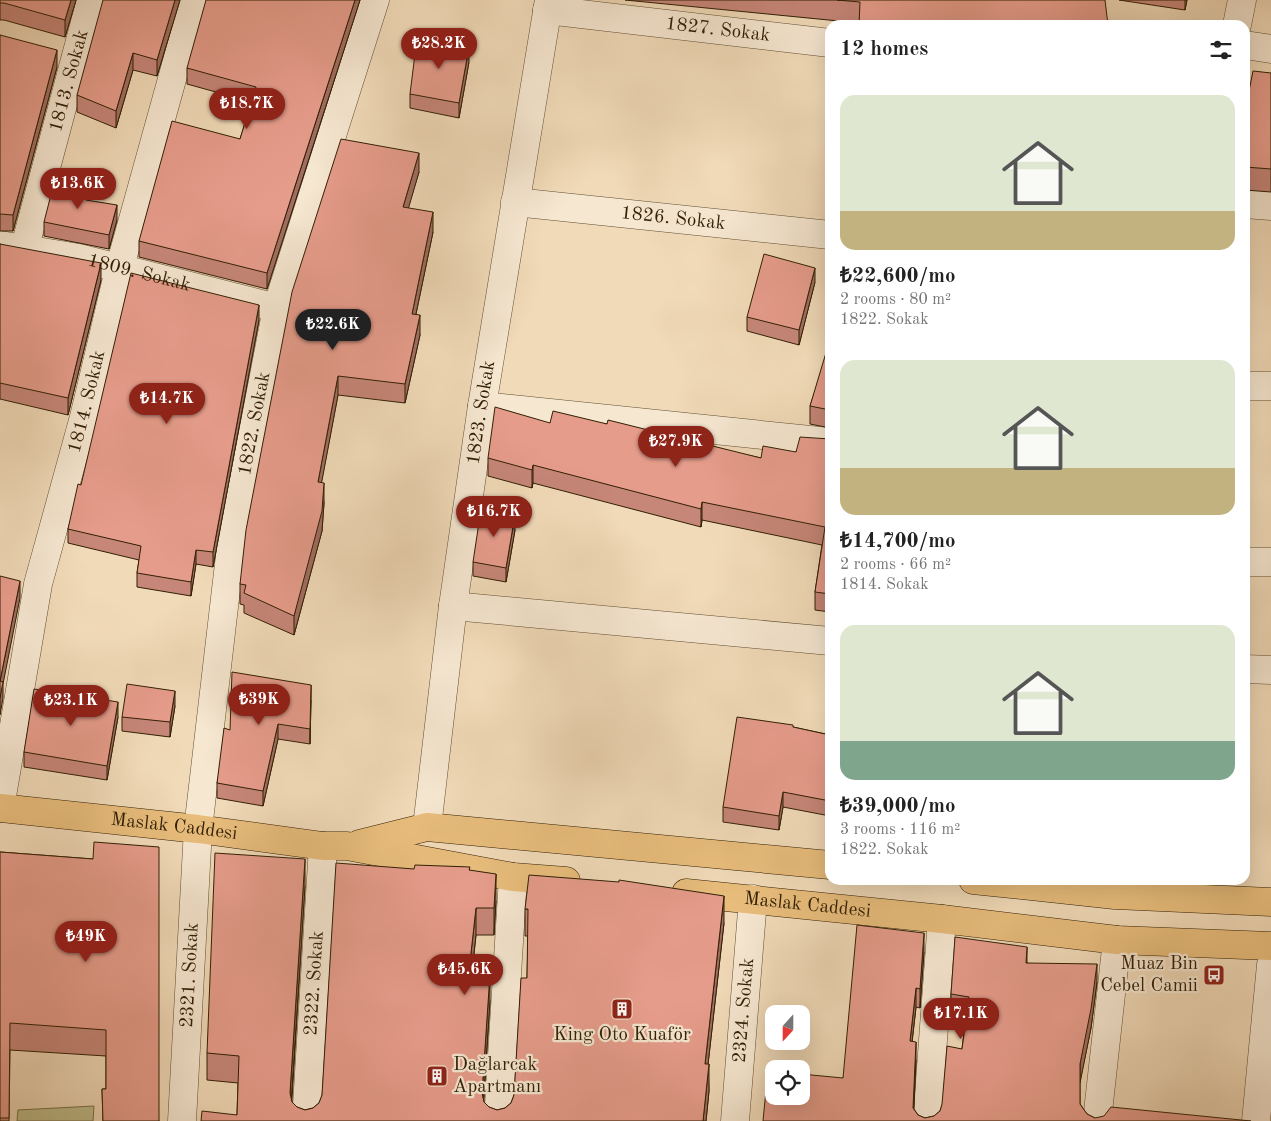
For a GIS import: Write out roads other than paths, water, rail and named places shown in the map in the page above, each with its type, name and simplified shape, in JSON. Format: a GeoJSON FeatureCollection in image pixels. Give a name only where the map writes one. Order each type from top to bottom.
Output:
{"type":"FeatureCollection","features":[{"type":"Feature","properties":{"kind":"main road","name":"Maslak Caddesi"},"geometry":{"type":"LineString","coordinates":[[0,808],[335,846],[513,876],[590,884]]}},
{"type":"Feature","properties":{"kind":"main road","name":"Maslak Caddesi"},"geometry":{"type":"LineString","coordinates":[[335,846],[427,827],[825,865]]}},
{"type":"Feature","properties":{"kind":"main road"},"geometry":{"type":"LineString","coordinates":[[1062,885],[1271,902]]}},
{"type":"Feature","properties":{"kind":"main road","name":"Maslak Caddesi"},"geometry":{"type":"LineString","coordinates":[[657,890],[942,919],[1117,940],[1271,946]]}},
{"type":"Feature","properties":{"kind":"street","name":"1813. Sokak"},"geometry":{"type":"LineString","coordinates":[[12,247],[76,56],[91,0]]}},
{"type":"Feature","properties":{"kind":"street","name":"1814. Sokak"},"geometry":{"type":"LineString","coordinates":[[0,808],[38,584],[84,416],[119,270],[194,0]]}},
{"type":"Feature","properties":{"kind":"street","name":"1822. Sokak"},"geometry":{"type":"LineString","coordinates":[[198,829],[231,547],[277,308],[374,0]]}},
{"type":"Feature","properties":{"kind":"street"},"geometry":{"type":"LineString","coordinates":[[1238,20],[1242,0]]}},
{"type":"Feature","properties":{"kind":"street","name":"1827. Sokak"},"geometry":{"type":"LineString","coordinates":[[548,5],[825,42]]}},
{"type":"Feature","properties":{"kind":"street","name":"1823. Sokak"},"geometry":{"type":"LineString","coordinates":[[427,827],[453,606],[482,406],[548,5]]}},
{"type":"Feature","properties":{"kind":"street"},"geometry":{"type":"LineString","coordinates":[[1250,46],[1271,49]]}},
{"type":"Feature","properties":{"kind":"street"},"geometry":{"type":"LineString","coordinates":[[48,48],[76,56]]}},
{"type":"Feature","properties":{"kind":"street","name":"1826. Sokak"},"geometry":{"type":"LineString","coordinates":[[515,202],[825,234]]}},
{"type":"Feature","properties":{"kind":"street"},"geometry":{"type":"LineString","coordinates":[[1250,204],[1271,206]]}},
{"type":"Feature","properties":{"kind":"street","name":"1809. Sokak"},"geometry":{"type":"LineString","coordinates":[[12,247],[79,258],[119,270],[277,308]]}},
{"type":"Feature","properties":{"kind":"street"},"geometry":{"type":"LineString","coordinates":[[1250,386],[1271,386]]}},
{"type":"Feature","properties":{"kind":"street"},"geometry":{"type":"LineString","coordinates":[[482,406],[825,441]]}},
{"type":"Feature","properties":{"kind":"street"},"geometry":{"type":"LineString","coordinates":[[1250,562],[1271,562]]}},
{"type":"Feature","properties":{"kind":"street"},"geometry":{"type":"LineString","coordinates":[[453,606],[825,641]]}},
{"type":"Feature","properties":{"kind":"street"},"geometry":{"type":"LineString","coordinates":[[1250,670],[1271,670]]}},
{"type":"Feature","properties":{"kind":"street","name":"2321. Sokak"},"geometry":{"type":"LineString","coordinates":[[182,1121],[198,829]]}},
{"type":"Feature","properties":{"kind":"street","name":"2322. Sokak"},"geometry":{"type":"LineString","coordinates":[[306,1121],[335,846]]}},
{"type":"Feature","properties":{"kind":"street"},"geometry":{"type":"LineString","coordinates":[[498,1121],[513,876]]}},
{"type":"Feature","properties":{"kind":"street","name":"2324. Sokak"},"geometry":{"type":"LineString","coordinates":[[735,1121],[753,899]]}},
{"type":"Feature","properties":{"kind":"street"},"geometry":{"type":"LineString","coordinates":[[927,1121],[942,919]]}},
{"type":"Feature","properties":{"kind":"street"},"geometry":{"type":"LineString","coordinates":[[1097,1121],[1117,940]]}},
{"type":"Feature","properties":{"kind":"street"},"geometry":{"type":"LineString","coordinates":[[1256,1121],[1271,966]]}},
{"type":"Feature","properties":{"kind":"place","name":"Muaz Bin Cebel Camii"},"geometry":{"type":"Point","coordinates":[1214,975]}},
{"type":"Feature","properties":{"kind":"place","name":"King Oto Kuaför"},"geometry":{"type":"Point","coordinates":[622,1009]}},
{"type":"Feature","properties":{"kind":"place","name":"Dağlarcak Apartmanı"},"geometry":{"type":"Point","coordinates":[437,1076]}}]}
